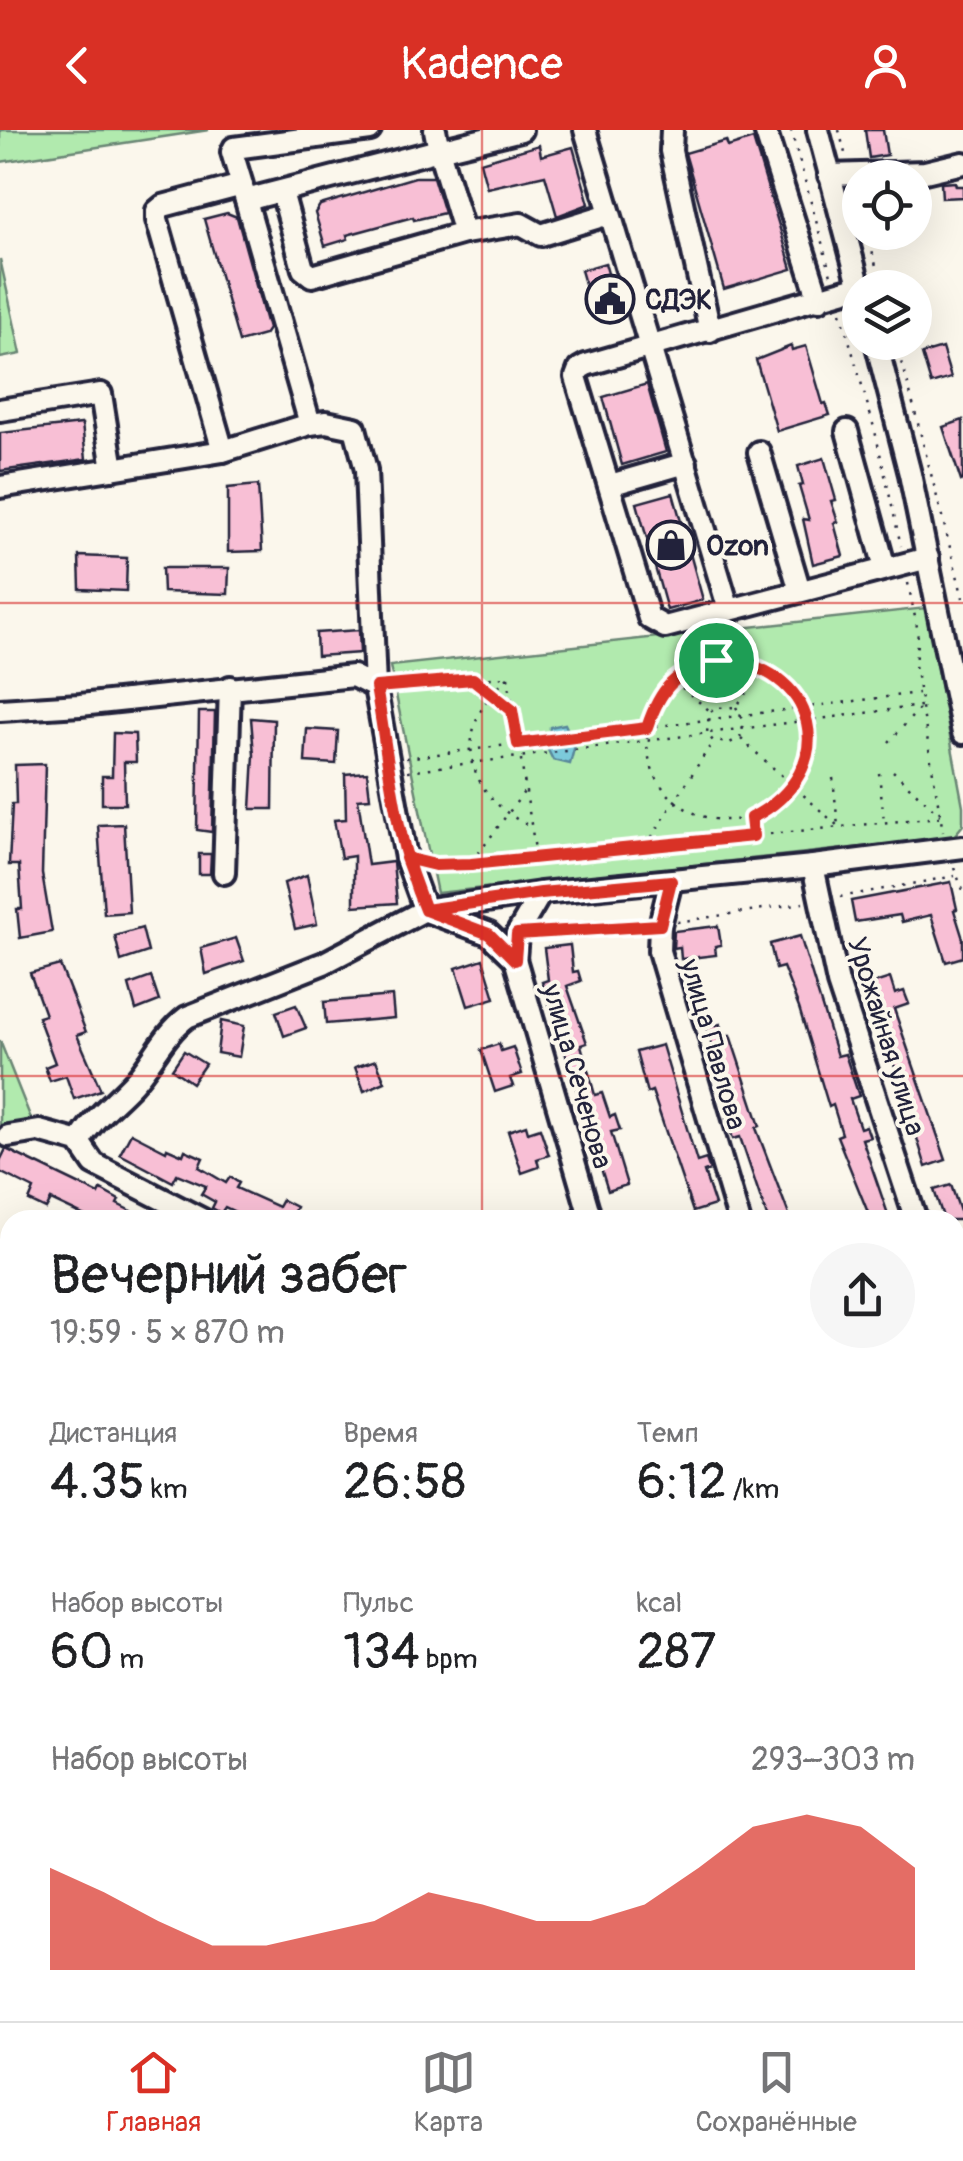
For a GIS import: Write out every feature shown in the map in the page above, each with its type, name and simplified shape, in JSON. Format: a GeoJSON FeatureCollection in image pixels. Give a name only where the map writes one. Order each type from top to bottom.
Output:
{"type":"FeatureCollection","features":[{"type":"Feature","properties":{"kind":"street"},"geometry":{"type":"LineString","coordinates":[[310,424],[232,152],[234,148],[370,130]]}},
{"type":"Feature","properties":{"kind":"street"},"geometry":{"type":"LineString","coordinates":[[223,451],[157,211],[164,206],[244,192],[282,192],[437,140],[521,130]]}},
{"type":"Feature","properties":{"kind":"street"},"geometry":{"type":"LineString","coordinates":[[585,130],[729,610]]}},
{"type":"Feature","properties":{"kind":"street"},"geometry":{"type":"LineString","coordinates":[[672,130],[671,151],[710,330]]}},
{"type":"Feature","properties":{"kind":"street"},"geometry":{"type":"LineString","coordinates":[[765,130],[818,300]]}},
{"type":"Feature","properties":{"kind":"street"},"geometry":{"type":"LineString","coordinates":[[818,130],[855,270]]}},
{"type":"Feature","properties":{"kind":"street"},"geometry":{"type":"LineString","coordinates":[[437,140],[464,233]]}},
{"type":"Feature","properties":{"kind":"street"},"geometry":{"type":"LineString","coordinates":[[932,170],[963,163]]}},
{"type":"Feature","properties":{"kind":"street"},"geometry":{"type":"LineString","coordinates":[[830,175],[842,175]]}},
{"type":"Feature","properties":{"kind":"street"},"geometry":{"type":"LineString","coordinates":[[282,192],[303,269],[312,276],[464,233],[521,224],[541,234],[608,214]]}},
{"type":"Feature","properties":{"kind":"street"},"geometry":{"type":"LineString","coordinates":[[842,293],[579,369],[576,377],[648,618],[666,627],[928,558]]}},
{"type":"Feature","properties":{"kind":"street"},"geometry":{"type":"LineString","coordinates":[[880,360],[928,558],[963,733]]}},
{"type":"Feature","properties":{"kind":"street"},"geometry":{"type":"LineString","coordinates":[[0,410],[101,394],[114,468]]}},
{"type":"Feature","properties":{"kind":"street"},"geometry":{"type":"LineString","coordinates":[[0,487],[223,451],[310,424],[326,422],[355,428],[366,470],[376,687],[406,858],[425,910],[489,934],[515,960]]}},
{"type":"Feature","properties":{"kind":"street"},"geometry":{"type":"LineString","coordinates":[[846,431],[884,568]]}},
{"type":"Feature","properties":{"kind":"street"},"geometry":{"type":"LineString","coordinates":[[758,452],[800,591]]}},
{"type":"Feature","properties":{"kind":"street"},"geometry":{"type":"LineString","coordinates":[[610,486],[686,463]]}},
{"type":"Feature","properties":{"kind":"street"},"geometry":{"type":"LineString","coordinates":[[0,710],[353,676],[376,687]]}},
{"type":"Feature","properties":{"kind":"street"},"geometry":{"type":"LineString","coordinates":[[224,872],[230,688]]}},
{"type":"Feature","properties":{"kind":"street"},"geometry":{"type":"LineString","coordinates":[[79,1142],[89,1125],[134,1083],[173,1028],[187,1017],[324,962],[425,910],[541,893],[963,847]]}},
{"type":"Feature","properties":{"kind":"street","name":"Урожайная улица"},"geometry":{"type":"LineString","coordinates":[[813,866],[838,983],[913,1210]]}},
{"type":"Feature","properties":{"kind":"street","name":"улица Павлова"},"geometry":{"type":"LineString","coordinates":[[671,881],[660,925],[661,960],[736,1210]]}},
{"type":"Feature","properties":{"kind":"street","name":"улица Сеченова"},"geometry":{"type":"LineString","coordinates":[[541,893],[517,934],[515,960],[588,1210]]}},
{"type":"Feature","properties":{"kind":"street"},"geometry":{"type":"LineString","coordinates":[[8,1136],[38,1130],[79,1142],[94,1164],[183,1210]]}},
{"type":"Feature","properties":{"kind":"path"},"geometry":{"type":"LineString","coordinates":[[839,130],[847,160]]}},
{"type":"Feature","properties":{"kind":"path"},"geometry":{"type":"LineString","coordinates":[[902,360],[963,598]]}},
{"type":"Feature","properties":{"kind":"path"},"geometry":{"type":"LineString","coordinates":[[716,660],[741,660],[764,668],[786,685],[802,708],[808,744],[804,766],[794,786],[775,806],[751,818],[724,821],[697,816],[674,802],[659,784],[650,764],[647,728],[656,702],[673,680],[693,666],[716,660]]}},
{"type":"Feature","properties":{"kind":"path"},"geometry":{"type":"LineString","coordinates":[[736,708],[764,668]]}},
{"type":"Feature","properties":{"kind":"path"},"geometry":{"type":"LineString","coordinates":[[376,687],[508,677]]}},
{"type":"Feature","properties":{"kind":"path"},"geometry":{"type":"LineString","coordinates":[[508,677],[490,692],[473,725],[472,750],[478,780],[490,800],[507,816],[532,827]]}},
{"type":"Feature","properties":{"kind":"path"},"geometry":{"type":"LineString","coordinates":[[508,677],[536,858]]}},
{"type":"Feature","properties":{"kind":"path"},"geometry":{"type":"LineString","coordinates":[[473,679],[512,710]]}},
{"type":"Feature","properties":{"kind":"path"},"geometry":{"type":"LineString","coordinates":[[673,680],[710,712]]}},
{"type":"Feature","properties":{"kind":"path"},"geometry":{"type":"LineString","coordinates":[[390,767],[472,750],[920,693]]}},
{"type":"Feature","properties":{"kind":"path"},"geometry":{"type":"LineString","coordinates":[[390,767],[475,763],[922,706],[889,742]]}},
{"type":"Feature","properties":{"kind":"path"},"geometry":{"type":"LineString","coordinates":[[716,708],[736,708],[745,728],[740,738],[730,743],[713,741],[706,734],[710,712],[716,708]]}},
{"type":"Feature","properties":{"kind":"path"},"geometry":{"type":"LineString","coordinates":[[740,738],[838,827]]}},
{"type":"Feature","properties":{"kind":"path"},"geometry":{"type":"LineString","coordinates":[[646,847],[713,741]]}},
{"type":"Feature","properties":{"kind":"path"},"geometry":{"type":"LineString","coordinates":[[406,858],[435,865],[471,864],[941,816],[892,772]]}},
{"type":"Feature","properties":{"kind":"path"},"geometry":{"type":"LineString","coordinates":[[879,773],[884,822]]}},
{"type":"Feature","properties":{"kind":"path"},"geometry":{"type":"LineString","coordinates":[[832,778],[838,827]]}},
{"type":"Feature","properties":{"kind":"path"},"geometry":{"type":"LineString","coordinates":[[471,864],[526,790]]}},
{"type":"Feature","properties":{"kind":"path"},"geometry":{"type":"LineString","coordinates":[[751,818],[753,836]]}},
{"type":"Feature","properties":{"kind":"path"},"geometry":{"type":"LineString","coordinates":[[517,934],[660,925],[957,876],[963,890]]}},
{"type":"Feature","properties":{"kind":"green space"},"geometry":{"type":"Polygon","coordinates":[[[0,130],[209,130],[0,162],[0,130]]]}},
{"type":"Feature","properties":{"kind":"green space"},"geometry":{"type":"Polygon","coordinates":[[[0,259],[21,354],[0,358],[0,259]]]}},
{"type":"Feature","properties":{"kind":"green space"},"geometry":{"type":"Polygon","coordinates":[[[926,608],[963,806],[963,825],[953,837],[437,893],[390,666],[926,608]]]}},
{"type":"Feature","properties":{"kind":"green space"},"geometry":{"type":"Polygon","coordinates":[[[0,1041],[32,1121],[0,1133],[0,1041]]]}},
{"type":"Feature","properties":{"kind":"water"},"geometry":{"type":"Polygon","coordinates":[[[565,724],[575,745],[570,764],[553,760],[548,750],[550,727],[565,724]]]}},
{"type":"Feature","properties":{"kind":"building"},"geometry":{"type":"Polygon","coordinates":[[[865,130],[883,130],[887,155],[869,158],[865,130]]]}},
{"type":"Feature","properties":{"kind":"building"},"geometry":{"type":"Polygon","coordinates":[[[753,139],[792,269],[724,289],[685,153],[726,141],[728,147],[753,139]]]}},
{"type":"Feature","properties":{"kind":"building"},"geometry":{"type":"Polygon","coordinates":[[[539,145],[541,156],[573,147],[589,204],[557,216],[545,175],[487,188],[480,162],[539,145]]]}},
{"type":"Feature","properties":{"kind":"building"},"geometry":{"type":"Polygon","coordinates":[[[415,177],[433,177],[444,213],[347,235],[348,239],[325,246],[315,213],[320,205],[415,177]]]}},
{"type":"Feature","properties":{"kind":"building"},"geometry":{"type":"Polygon","coordinates":[[[955,182],[956,186],[963,186],[963,197],[942,198],[941,183],[955,182]]]}},
{"type":"Feature","properties":{"kind":"building"},"geometry":{"type":"Polygon","coordinates":[[[227,213],[237,217],[268,329],[264,335],[239,342],[204,219],[227,213]]]}},
{"type":"Feature","properties":{"kind":"building"},"geometry":{"type":"Polygon","coordinates":[[[605,263],[618,308],[594,315],[581,270],[605,263]]]}},
{"type":"Feature","properties":{"kind":"building"},"geometry":{"type":"Polygon","coordinates":[[[791,346],[792,350],[806,346],[830,415],[777,431],[756,360],[791,346]]]}},
{"type":"Feature","properties":{"kind":"building"},"geometry":{"type":"Polygon","coordinates":[[[942,348],[951,378],[931,384],[924,360],[932,360],[932,351],[942,348]]]}},
{"type":"Feature","properties":{"kind":"building"},"geometry":{"type":"Polygon","coordinates":[[[647,384],[666,452],[622,465],[603,397],[647,384]]]}},
{"type":"Feature","properties":{"kind":"building"},"geometry":{"type":"Polygon","coordinates":[[[963,420],[963,480],[961,481],[943,427],[963,420]]]}},
{"type":"Feature","properties":{"kind":"building"},"geometry":{"type":"Polygon","coordinates":[[[82,424],[86,459],[0,471],[0,433],[82,424]]]}},
{"type":"Feature","properties":{"kind":"building"},"geometry":{"type":"Polygon","coordinates":[[[824,458],[836,500],[831,501],[843,556],[813,564],[803,519],[809,520],[799,486],[803,485],[798,466],[824,458]]]}},
{"type":"Feature","properties":{"kind":"building"},"geometry":{"type":"Polygon","coordinates":[[[258,485],[262,551],[228,552],[228,488],[258,485]]]}},
{"type":"Feature","properties":{"kind":"building"},"geometry":{"type":"Polygon","coordinates":[[[673,493],[703,600],[667,610],[637,503],[673,493]]]}},
{"type":"Feature","properties":{"kind":"building"},"geometry":{"type":"Polygon","coordinates":[[[79,556],[127,558],[126,591],[80,589],[79,556]]]}},
{"type":"Feature","properties":{"kind":"building"},"geometry":{"type":"Polygon","coordinates":[[[162,568],[229,568],[228,594],[163,592],[162,568]]]}},
{"type":"Feature","properties":{"kind":"building"},"geometry":{"type":"Polygon","coordinates":[[[359,630],[360,653],[317,656],[316,633],[359,630]]]}},
{"type":"Feature","properties":{"kind":"building"},"geometry":{"type":"Polygon","coordinates":[[[199,712],[215,712],[212,832],[197,830],[199,712]]]}},
{"type":"Feature","properties":{"kind":"building"},"geometry":{"type":"Polygon","coordinates":[[[251,718],[274,720],[273,809],[251,809],[251,718]]]}},
{"type":"Feature","properties":{"kind":"building"},"geometry":{"type":"Polygon","coordinates":[[[307,729],[338,731],[336,764],[305,762],[307,729]]]}},
{"type":"Feature","properties":{"kind":"building"},"geometry":{"type":"Polygon","coordinates":[[[113,733],[135,734],[136,762],[124,762],[125,804],[102,804],[102,776],[112,776],[113,733]]]}},
{"type":"Feature","properties":{"kind":"building"},"geometry":{"type":"Polygon","coordinates":[[[45,764],[42,874],[52,932],[20,938],[19,865],[9,865],[12,804],[16,804],[15,765],[45,764]]]}},
{"type":"Feature","properties":{"kind":"building"},"geometry":{"type":"Polygon","coordinates":[[[367,772],[370,798],[358,799],[368,865],[393,862],[397,903],[354,906],[354,856],[341,858],[334,820],[346,819],[345,774],[367,772]]]}},
{"type":"Feature","properties":{"kind":"building"},"geometry":{"type":"Polygon","coordinates":[[[124,824],[129,912],[104,914],[98,825],[124,824]]]}},
{"type":"Feature","properties":{"kind":"building"},"geometry":{"type":"Polygon","coordinates":[[[199,854],[211,854],[210,874],[199,874],[199,854]]]}},
{"type":"Feature","properties":{"kind":"building"},"geometry":{"type":"Polygon","coordinates":[[[307,875],[317,924],[295,929],[284,883],[307,875]]]}},
{"type":"Feature","properties":{"kind":"building"},"geometry":{"type":"Polygon","coordinates":[[[951,882],[963,957],[946,962],[931,915],[902,922],[900,915],[855,922],[851,901],[951,882]]]}},
{"type":"Feature","properties":{"kind":"building"},"geometry":{"type":"Polygon","coordinates":[[[718,926],[721,945],[715,946],[716,955],[681,959],[680,947],[673,948],[674,931],[718,926]]]}},
{"type":"Feature","properties":{"kind":"building"},"geometry":{"type":"Polygon","coordinates":[[[142,928],[148,952],[121,961],[115,936],[142,928]]]}},
{"type":"Feature","properties":{"kind":"building"},"geometry":{"type":"Polygon","coordinates":[[[800,936],[837,1056],[845,1054],[859,1096],[850,1099],[860,1128],[866,1126],[870,1137],[862,1139],[887,1210],[867,1210],[837,1136],[842,1134],[833,1105],[829,1107],[799,1008],[783,967],[776,969],[770,944],[800,936]]]}},
{"type":"Feature","properties":{"kind":"building"},"geometry":{"type":"Polygon","coordinates":[[[236,938],[244,961],[206,974],[201,948],[236,938]]]}},
{"type":"Feature","properties":{"kind":"building"},"geometry":{"type":"Polygon","coordinates":[[[570,945],[573,972],[578,971],[581,981],[567,986],[587,1043],[581,1045],[595,1095],[602,1093],[610,1117],[615,1115],[620,1130],[611,1132],[627,1185],[608,1191],[561,1039],[571,1036],[564,1012],[553,1016],[542,982],[548,980],[544,948],[570,945]]]}},
{"type":"Feature","properties":{"kind":"building"},"geometry":{"type":"Polygon","coordinates":[[[483,959],[495,998],[468,1006],[456,968],[483,959]]]}},
{"type":"Feature","properties":{"kind":"building"},"geometry":{"type":"Polygon","coordinates":[[[60,965],[86,1032],[77,1035],[101,1090],[74,1099],[66,1076],[50,1081],[45,1067],[55,1063],[38,1017],[45,1015],[30,973],[60,965]]]}},
{"type":"Feature","properties":{"kind":"building"},"geometry":{"type":"Polygon","coordinates":[[[151,977],[159,1001],[136,1010],[129,985],[151,977]]]}},
{"type":"Feature","properties":{"kind":"building"},"geometry":{"type":"Polygon","coordinates":[[[890,978],[895,994],[904,991],[909,1004],[894,1009],[946,1160],[926,1167],[882,1026],[874,1028],[867,1008],[875,1005],[868,985],[890,978]]]}},
{"type":"Feature","properties":{"kind":"building"},"geometry":{"type":"Polygon","coordinates":[[[392,996],[394,1018],[326,1024],[324,1002],[392,996]]]}},
{"type":"Feature","properties":{"kind":"building"},"geometry":{"type":"Polygon","coordinates":[[[296,1005],[306,1028],[284,1036],[276,1012],[296,1005]]]}},
{"type":"Feature","properties":{"kind":"building"},"geometry":{"type":"Polygon","coordinates":[[[221,1021],[244,1026],[239,1057],[217,1053],[221,1021]]]}},
{"type":"Feature","properties":{"kind":"building"},"geometry":{"type":"Polygon","coordinates":[[[720,1024],[724,1037],[730,1035],[760,1126],[756,1128],[787,1210],[765,1210],[740,1137],[733,1139],[726,1118],[735,1115],[706,1028],[720,1024]]]}},
{"type":"Feature","properties":{"kind":"building"},"geometry":{"type":"Polygon","coordinates":[[[499,1044],[501,1051],[513,1047],[522,1074],[510,1078],[513,1086],[495,1092],[481,1050],[499,1044]]]}},
{"type":"Feature","properties":{"kind":"building"},"geometry":{"type":"Polygon","coordinates":[[[662,1045],[697,1162],[706,1159],[710,1170],[704,1172],[715,1205],[692,1210],[652,1091],[647,1093],[636,1052],[662,1045]]]}},
{"type":"Feature","properties":{"kind":"building"},"geometry":{"type":"Polygon","coordinates":[[[184,1051],[205,1064],[192,1083],[172,1069],[184,1051]]]}},
{"type":"Feature","properties":{"kind":"building"},"geometry":{"type":"Polygon","coordinates":[[[376,1060],[385,1082],[364,1091],[355,1067],[376,1060]]]}},
{"type":"Feature","properties":{"kind":"building"},"geometry":{"type":"Polygon","coordinates":[[[526,1125],[528,1132],[540,1128],[549,1155],[537,1159],[539,1167],[522,1173],[508,1131],[526,1125]]]}},
{"type":"Feature","properties":{"kind":"building"},"geometry":{"type":"Polygon","coordinates":[[[131,1133],[166,1151],[167,1148],[183,1155],[185,1150],[203,1158],[199,1167],[226,1183],[230,1177],[239,1183],[236,1188],[278,1207],[282,1200],[296,1207],[216,1210],[212,1208],[215,1202],[201,1194],[206,1186],[177,1174],[173,1182],[120,1154],[131,1133]]]}},
{"type":"Feature","properties":{"kind":"building"},"geometry":{"type":"Polygon","coordinates":[[[6,1149],[99,1194],[101,1190],[129,1210],[72,1210],[51,1200],[46,1209],[29,1201],[34,1189],[0,1172],[6,1149]]]}},
{"type":"Feature","properties":{"kind":"building"},"geometry":{"type":"Polygon","coordinates":[[[951,1185],[960,1210],[941,1210],[934,1190],[951,1185]]]}},
{"type":"Feature","properties":{"kind":"place","name":"СДЭК"},"geometry":{"type":"Point","coordinates":[610,299]}},
{"type":"Feature","properties":{"kind":"place","name":"Ozon"},"geometry":{"type":"Point","coordinates":[671,545]}},
{"type":"Feature","properties":{"kind":"route"},"geometry":{"type":"LineString","coordinates":[[716,660],[693,666],[673,680],[656,702],[647,728],[518,744],[512,710],[473,679],[376,687],[398,823],[409,873],[425,910],[489,934],[515,960],[517,934],[660,925],[671,881],[541,893],[425,910],[406,858],[435,865],[471,864],[753,836],[751,818],[775,806],[794,786],[804,766],[808,744],[806,721],[786,685],[764,668],[741,660],[716,660]]}}]}
